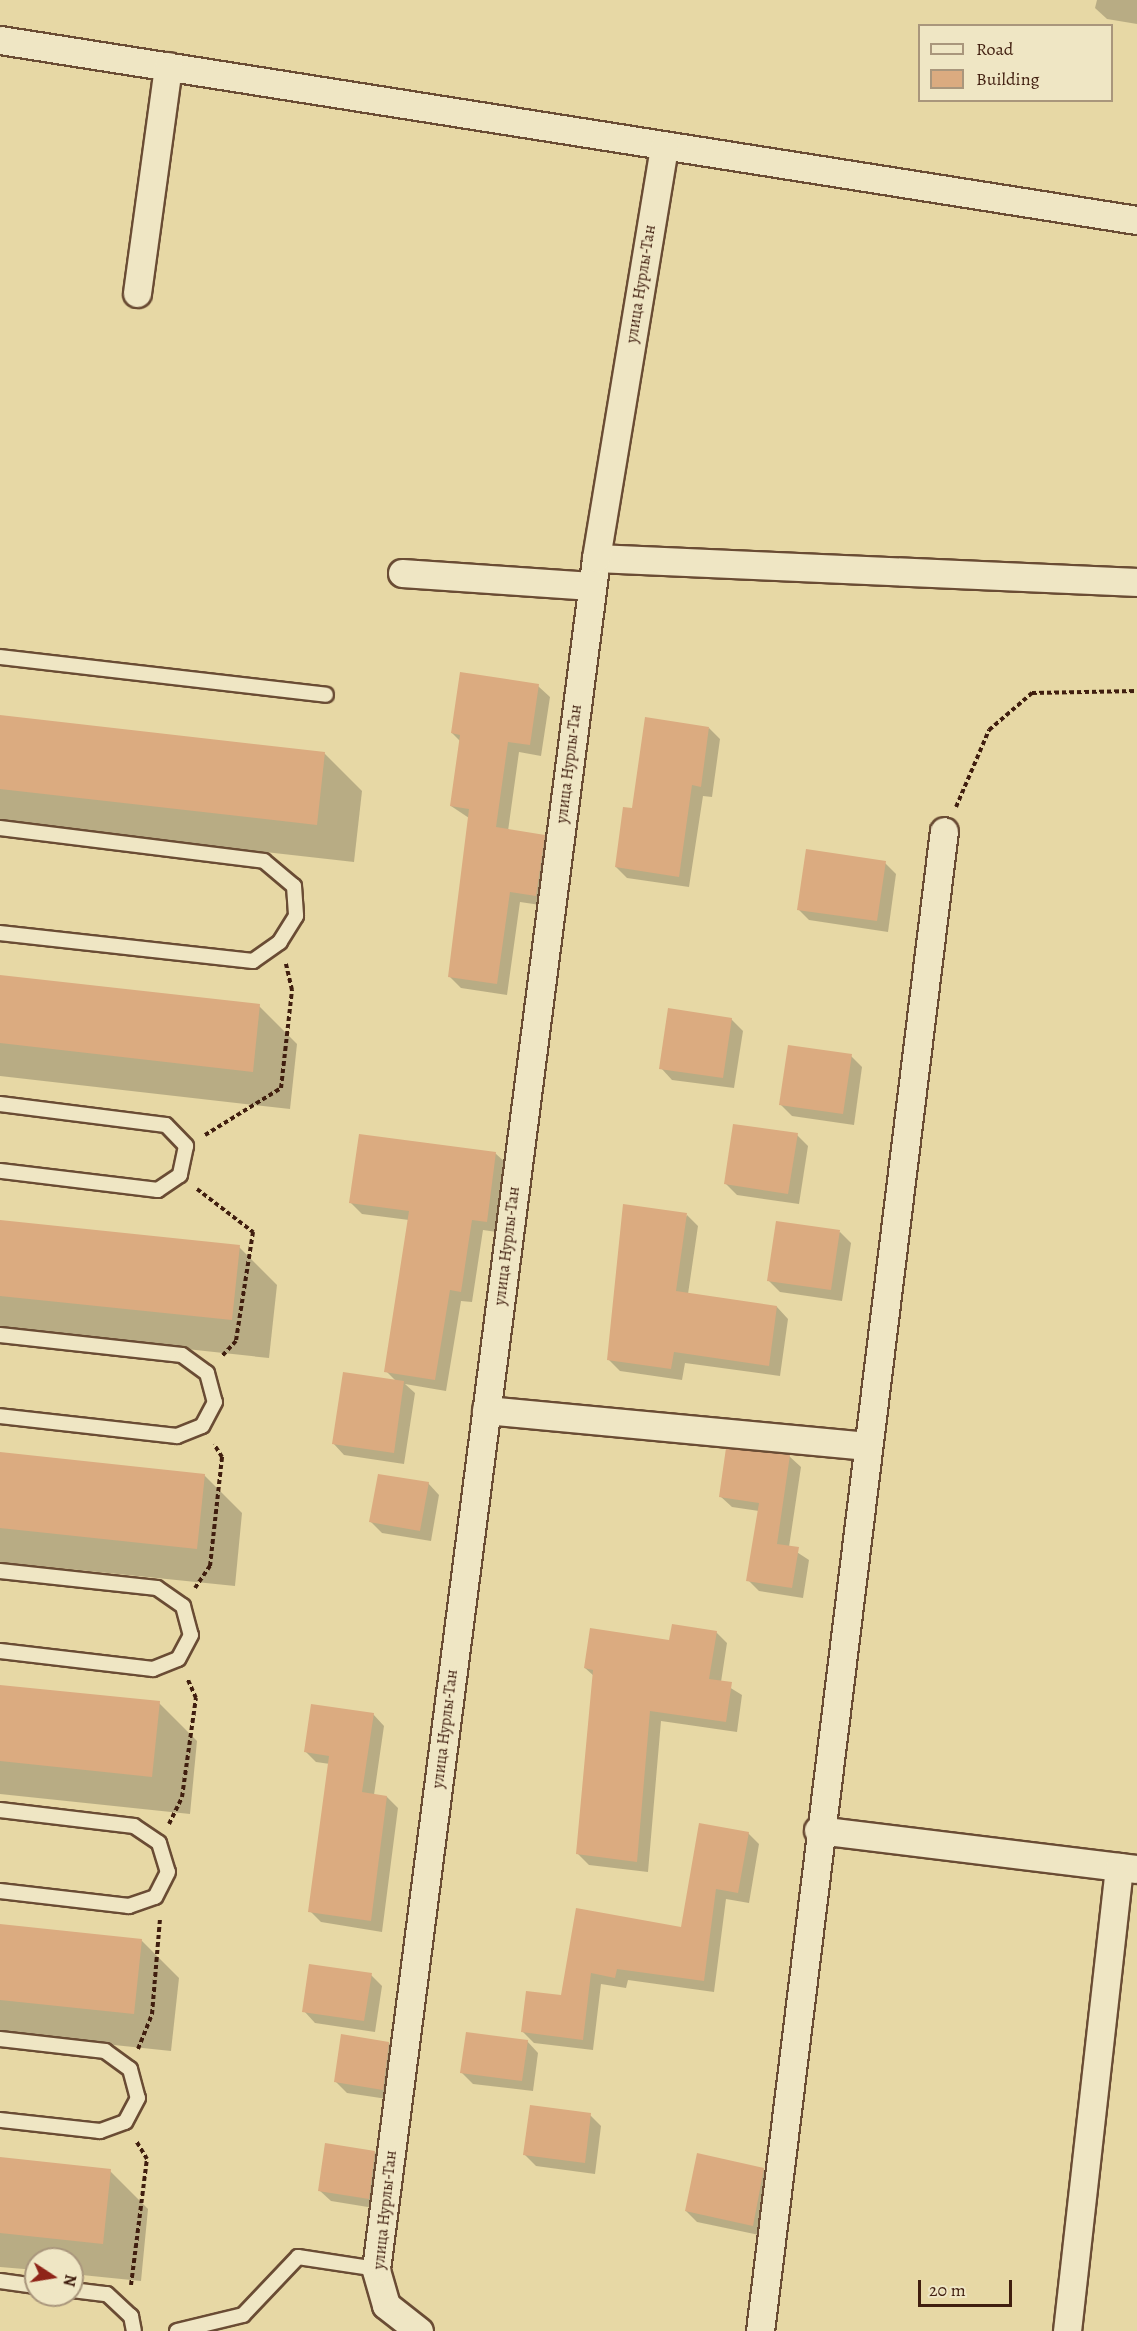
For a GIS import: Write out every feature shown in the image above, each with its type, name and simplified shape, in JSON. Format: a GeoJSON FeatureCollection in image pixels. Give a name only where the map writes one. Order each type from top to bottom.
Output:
{"type":"FeatureCollection","features":[{"type":"Feature","properties":{"kind":"street"},"geometry":{"type":"LineString","coordinates":[[0,40],[664,147],[1137,220]]}},
{"type":"Feature","properties":{"kind":"street"},"geometry":{"type":"LineString","coordinates":[[137,293],[168,66]]}},
{"type":"Feature","properties":{"kind":"street","name":"улица Нурлы-Тан"},"geometry":{"type":"LineString","coordinates":[[419,2331],[386,2305],[376,2269],[592,586],[664,147]]}},
{"type":"Feature","properties":{"kind":"street"},"geometry":{"type":"LineString","coordinates":[[596,558],[1137,582]]}},
{"type":"Feature","properties":{"kind":"street"},"geometry":{"type":"LineString","coordinates":[[402,573],[592,586]]}},
{"type":"Feature","properties":{"kind":"street"},"geometry":{"type":"LineString","coordinates":[[760,2331],[818,1830],[944,831]]}},
{"type":"Feature","properties":{"kind":"street"},"geometry":{"type":"LineString","coordinates":[[486,1410],[867,1446]]}},
{"type":"Feature","properties":{"kind":"street"},"geometry":{"type":"LineString","coordinates":[[818,1830],[1128,1868],[1067,2331]]}},
{"type":"Feature","properties":{"kind":"lane"},"geometry":{"type":"LineString","coordinates":[[0,657],[326,695]]}},
{"type":"Feature","properties":{"kind":"lane"},"geometry":{"type":"LineString","coordinates":[[0,828],[264,861],[294,886],[296,916],[280,942],[253,961],[0,933]]}},
{"type":"Feature","properties":{"kind":"lane"},"geometry":{"type":"LineString","coordinates":[[0,1104],[166,1125],[186,1146],[180,1175],[158,1190],[0,1171]]}},
{"type":"Feature","properties":{"kind":"lane"},"geometry":{"type":"LineString","coordinates":[[0,1335],[182,1355],[207,1373],[215,1402],[202,1426],[177,1436],[0,1416]]}},
{"type":"Feature","properties":{"kind":"lane"},"geometry":{"type":"LineString","coordinates":[[0,1571],[157,1588],[183,1606],[191,1635],[178,1659],[153,1669],[0,1651]]}},
{"type":"Feature","properties":{"kind":"lane"},"geometry":{"type":"LineString","coordinates":[[0,1810],[134,1826],[159,1844],[168,1872],[154,1897],[129,1906],[0,1891]]}},
{"type":"Feature","properties":{"kind":"lane"},"geometry":{"type":"LineString","coordinates":[[0,2039],[105,2051],[130,2069],[138,2098],[125,2122],[100,2132],[0,2120]]}},
{"type":"Feature","properties":{"kind":"lane"},"geometry":{"type":"LineString","coordinates":[[177,2331],[243,2315],[298,2257],[376,2269]]}},
{"type":"Feature","properties":{"kind":"lane"},"geometry":{"type":"LineString","coordinates":[[0,2281],[24,2284]]}},
{"type":"Feature","properties":{"kind":"lane"},"geometry":{"type":"LineString","coordinates":[[84,2291],[107,2294],[128,2313],[134,2331]]}},
{"type":"Feature","properties":{"kind":"path"},"geometry":{"type":"LineString","coordinates":[[944,831],[989,730],[1032,693],[1137,691]]}},
{"type":"Feature","properties":{"kind":"path"},"geometry":{"type":"LineString","coordinates":[[186,1146],[281,1088],[292,990],[280,942]]}},
{"type":"Feature","properties":{"kind":"path"},"geometry":{"type":"LineString","coordinates":[[180,1175],[253,1232],[236,1341],[207,1373]]}},
{"type":"Feature","properties":{"kind":"path"},"geometry":{"type":"LineString","coordinates":[[183,1606],[210,1566],[222,1457],[202,1426]]}},
{"type":"Feature","properties":{"kind":"path"},"geometry":{"type":"LineString","coordinates":[[159,1844],[182,1797],[196,1698],[178,1659]]}},
{"type":"Feature","properties":{"kind":"path"},"geometry":{"type":"LineString","coordinates":[[130,2069],[152,2014],[162,1930],[154,1897]]}},
{"type":"Feature","properties":{"kind":"path"},"geometry":{"type":"LineString","coordinates":[[125,2122],[147,2159],[128,2313]]}},
{"type":"Feature","properties":{"kind":"building"},"geometry":{"type":"Polygon","coordinates":[[[460,672],[539,684],[530,745],[508,742],[496,827],[545,835],[536,896],[510,892],[497,984],[448,977],[469,809],[450,806],[460,735],[451,733],[460,672]]]}},
{"type":"Feature","properties":{"kind":"building"},"geometry":{"type":"Polygon","coordinates":[[[0,715],[325,752],[317,825],[0,789],[0,715]]]}},
{"type":"Feature","properties":{"kind":"building"},"geometry":{"type":"Polygon","coordinates":[[[645,717],[709,727],[701,787],[692,785],[679,877],[615,867],[623,807],[632,808],[645,717]]]}},
{"type":"Feature","properties":{"kind":"building"},"geometry":{"type":"Polygon","coordinates":[[[806,849],[886,861],[877,921],[797,910],[806,849]]]}},
{"type":"Feature","properties":{"kind":"building"},"geometry":{"type":"Polygon","coordinates":[[[0,975],[260,1004],[253,1072],[0,1043],[0,975]]]}},
{"type":"Feature","properties":{"kind":"building"},"geometry":{"type":"Polygon","coordinates":[[[668,1008],[732,1018],[723,1078],[659,1069],[668,1008]]]}},
{"type":"Feature","properties":{"kind":"building"},"geometry":{"type":"Polygon","coordinates":[[[788,1045],[852,1054],[843,1114],[779,1105],[788,1045]]]}},
{"type":"Feature","properties":{"kind":"building"},"geometry":{"type":"Polygon","coordinates":[[[733,1124],[798,1133],[788,1194],[724,1184],[733,1124]]]}},
{"type":"Feature","properties":{"kind":"building"},"geometry":{"type":"Polygon","coordinates":[[[359,1134],[496,1152],[487,1222],[472,1220],[461,1292],[450,1290],[435,1380],[384,1372],[409,1211],[349,1203],[359,1134]]]}},
{"type":"Feature","properties":{"kind":"building"},"geometry":{"type":"Polygon","coordinates":[[[623,1204],[687,1213],[676,1291],[777,1306],[769,1366],[674,1352],[671,1369],[607,1360],[623,1204]]]}},
{"type":"Feature","properties":{"kind":"building"},"geometry":{"type":"Polygon","coordinates":[[[0,1220],[240,1245],[232,1320],[0,1296],[0,1220]]]}},
{"type":"Feature","properties":{"kind":"building"},"geometry":{"type":"Polygon","coordinates":[[[776,1221],[840,1230],[831,1290],[767,1281],[776,1221]]]}},
{"type":"Feature","properties":{"kind":"building"},"geometry":{"type":"Polygon","coordinates":[[[343,1372],[404,1381],[394,1453],[332,1444],[343,1372]]]}},
{"type":"Feature","properties":{"kind":"building"},"geometry":{"type":"Polygon","coordinates":[[[726,1448],[790,1455],[777,1544],[799,1547],[792,1588],[746,1581],[759,1503],[719,1497],[726,1448]]]}},
{"type":"Feature","properties":{"kind":"building"},"geometry":{"type":"Polygon","coordinates":[[[0,1452],[205,1474],[197,1549],[0,1528],[0,1452]]]}},
{"type":"Feature","properties":{"kind":"building"},"geometry":{"type":"Polygon","coordinates":[[[378,1474],[429,1482],[420,1531],[369,1522],[378,1474]]]}},
{"type":"Feature","properties":{"kind":"building"},"geometry":{"type":"Polygon","coordinates":[[[672,1624],[717,1631],[709,1679],[732,1682],[726,1722],[650,1711],[637,1862],[576,1854],[593,1670],[584,1668],[590,1628],[669,1640],[672,1624]]]}},
{"type":"Feature","properties":{"kind":"building"},"geometry":{"type":"Polygon","coordinates":[[[0,1685],[160,1701],[152,1777],[0,1761],[0,1685]]]}},
{"type":"Feature","properties":{"kind":"building"},"geometry":{"type":"Polygon","coordinates":[[[311,1704],[374,1713],[362,1792],[387,1796],[371,1921],[308,1912],[329,1756],[304,1752],[311,1704]]]}},
{"type":"Feature","properties":{"kind":"building"},"geometry":{"type":"Polygon","coordinates":[[[699,1823],[749,1832],[738,1893],[716,1889],[704,1981],[617,1969],[615,1978],[591,1973],[583,2040],[521,2032],[526,1991],[561,1995],[576,1908],[681,1927],[699,1823]]]}},
{"type":"Feature","properties":{"kind":"building"},"geometry":{"type":"Polygon","coordinates":[[[0,1924],[142,1939],[134,2014],[0,2000],[0,1924]]]}},
{"type":"Feature","properties":{"kind":"building"},"geometry":{"type":"Polygon","coordinates":[[[309,1964],[372,1973],[364,2021],[302,2012],[309,1964]]]}},
{"type":"Feature","properties":{"kind":"building"},"geometry":{"type":"Polygon","coordinates":[[[466,2032],[528,2040],[522,2081],[460,2073],[466,2032]]]}},
{"type":"Feature","properties":{"kind":"building"},"geometry":{"type":"Polygon","coordinates":[[[341,2034],[389,2042],[383,2090],[334,2082],[341,2034]]]}},
{"type":"Feature","properties":{"kind":"building"},"geometry":{"type":"Polygon","coordinates":[[[530,2105],[591,2113],[585,2163],[523,2155],[530,2105]]]}},
{"type":"Feature","properties":{"kind":"building"},"geometry":{"type":"Polygon","coordinates":[[[325,2143],[375,2151],[369,2199],[318,2191],[325,2143]]]}},
{"type":"Feature","properties":{"kind":"building"},"geometry":{"type":"Polygon","coordinates":[[[697,2153],[764,2168],[753,2226],[685,2211],[697,2153]]]}},
{"type":"Feature","properties":{"kind":"building"},"geometry":{"type":"Polygon","coordinates":[[[0,2157],[111,2169],[103,2244],[0,2233],[0,2157]]]}}]}
